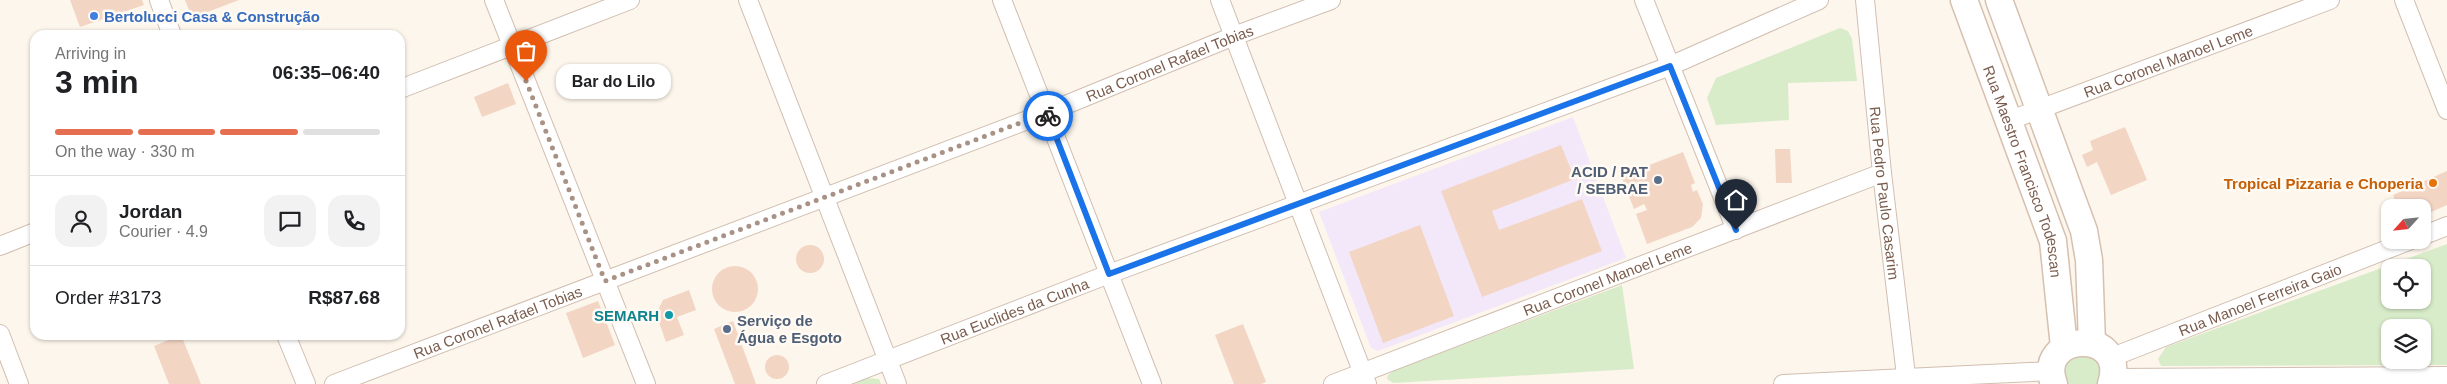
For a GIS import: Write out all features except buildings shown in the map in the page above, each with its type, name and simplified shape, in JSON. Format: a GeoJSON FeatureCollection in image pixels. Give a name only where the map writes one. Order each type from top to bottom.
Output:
{"type":"FeatureCollection","features":[{"type":"Feature","properties":{"kind":"main road","name":"Rua Maestro Francisco Todescan"},"geometry":{"type":"LineString","coordinates":[[1964,0],[2053,240],[2064,347]]}},
{"type":"Feature","properties":{"kind":"main road"},"geometry":{"type":"LineString","coordinates":[[1999,0],[2084,231],[2106,366]]}},
{"type":"Feature","properties":{"kind":"main road"},"geometry":{"type":"LineString","coordinates":[[2050,380],[2057,354],[2064,347],[2082,341],[2106,366]]}},
{"type":"Feature","properties":{"kind":"street"},"geometry":{"type":"LineString","coordinates":[[159,0],[170,30]]}},
{"type":"Feature","properties":{"kind":"street"},"geometry":{"type":"LineString","coordinates":[[494,0],[646,384]]}},
{"type":"Feature","properties":{"kind":"street"},"geometry":{"type":"LineString","coordinates":[[405,87],[630,0]]}},
{"type":"Feature","properties":{"kind":"street"},"geometry":{"type":"LineString","coordinates":[[748,0],[897,384]]}},
{"type":"Feature","properties":{"kind":"street"},"geometry":{"type":"LineString","coordinates":[[1002,0],[1152,384]]}},
{"type":"Feature","properties":{"kind":"street"},"geometry":{"type":"LineString","coordinates":[[1220,0],[1365,378]]}},
{"type":"Feature","properties":{"kind":"street","name":"Rua Coronel Rafael Tobias"},"geometry":{"type":"LineString","coordinates":[[334,384],[1046,113],[1234,36],[1331,0]]}},
{"type":"Feature","properties":{"kind":"street"},"geometry":{"type":"LineString","coordinates":[[1644,0],[1736,230]]}},
{"type":"Feature","properties":{"kind":"street","name":"Rua Euclides da Cunha"},"geometry":{"type":"LineString","coordinates":[[826,384],[1109,274],[1670,66],[1819,0]]}},
{"type":"Feature","properties":{"kind":"street","name":"Rua Pedro Paulo Casarim"},"geometry":{"type":"LineString","coordinates":[[1865,0],[1882,173],[1906,382]]}},
{"type":"Feature","properties":{"kind":"street","name":"Rua Coronel Manoel Leme"},"geometry":{"type":"LineString","coordinates":[[2008,121],[2330,0]]}},
{"type":"Feature","properties":{"kind":"street"},"geometry":{"type":"LineString","coordinates":[[2404,0],[2447,110]]}},
{"type":"Feature","properties":{"kind":"street","name":"Rua Coronel Manoel Leme"},"geometry":{"type":"LineString","coordinates":[[1333,384],[1365,378],[1882,173]]}},
{"type":"Feature","properties":{"kind":"street"},"geometry":{"type":"LineString","coordinates":[[2431,232],[2447,226]]}},
{"type":"Feature","properties":{"kind":"street"},"geometry":{"type":"LineString","coordinates":[[0,246],[30,234]]}},
{"type":"Feature","properties":{"kind":"street","name":"Rua Manoel Ferreira Gaio"},"geometry":{"type":"LineString","coordinates":[[2106,366],[2389,249]]}},
{"type":"Feature","properties":{"kind":"street"},"geometry":{"type":"LineString","coordinates":[[0,334],[19,384]]}},
{"type":"Feature","properties":{"kind":"street"},"geometry":{"type":"LineString","coordinates":[[288,340],[306,384]]}},
{"type":"Feature","properties":{"kind":"street"},"geometry":{"type":"LineString","coordinates":[[2106,366],[2447,376]]}},
{"type":"Feature","properties":{"kind":"street"},"geometry":{"type":"LineString","coordinates":[[1783,384],[2050,380]]}},
{"type":"Feature","properties":{"kind":"shaded area"},"geometry":{"type":"Polygon","coordinates":[[[1573,117],[1626,258],[1378,351],[1371,348],[1319,212],[1573,117]]]}},
{"type":"Feature","properties":{"kind":"green space"},"geometry":{"type":"Polygon","coordinates":[[[1840,28],[1848,31],[1852,39],[1857,81],[1788,83],[1789,120],[1716,125],[1707,98],[1716,78],[1840,28]]]}},
{"type":"Feature","properties":{"kind":"green space"},"geometry":{"type":"Polygon","coordinates":[[[2447,244],[2447,365],[2431,365],[2431,319],[2381,319],[2381,365],[2161,366],[2158,359],[2166,347],[2381,268],[2381,309],[2431,309],[2431,259],[2406,259],[2447,244]]]}},
{"type":"Feature","properties":{"kind":"green space"},"geometry":{"type":"Polygon","coordinates":[[[1622,285],[1634,369],[1393,383],[1387,379],[1388,375],[1395,370],[1622,285]]]}},
{"type":"Feature","properties":{"kind":"green space"},"geometry":{"type":"Polygon","coordinates":[[[2084,352],[2101,363],[2100,384],[2064,384],[2065,361],[2084,352]]]}},
{"type":"Feature","properties":{"kind":"green space"},"geometry":{"type":"Polygon","coordinates":[[[867,378],[879,379],[881,384],[854,384],[867,378]]]}},
{"type":"Feature","properties":{"kind":"way so far"},"geometry":{"type":"LineString","coordinates":[[526,81],[605,281],[1046,113],[1048,116]]}},
{"type":"Feature","properties":{"kind":"place","name":"Bertolucci Casa & Construção"},"geometry":{"type":"Point","coordinates":[94,16]}},
{"type":"Feature","properties":{"kind":"place","name":"Bar do Lilo"},"geometry":{"type":"Point","coordinates":[526,81]}},
{"type":"Feature","properties":{"kind":"place","name":"ACID / PAT / SEBRAE"},"geometry":{"type":"Point","coordinates":[1658,180]}},
{"type":"Feature","properties":{"kind":"place","name":"Tropical Pizzaria e Choperia"},"geometry":{"type":"Point","coordinates":[2433,183]}},
{"type":"Feature","properties":{"kind":"place","name":"SEMARH"},"geometry":{"type":"Point","coordinates":[669,315]}},
{"type":"Feature","properties":{"kind":"place","name":"Serviço de Água e Esgoto"},"geometry":{"type":"Point","coordinates":[727,329]}},
{"type":"Feature","properties":{"kind":"route"},"geometry":{"type":"LineString","coordinates":[[1048,116],[1109,274],[1670,66],[1736,230]]}}]}
